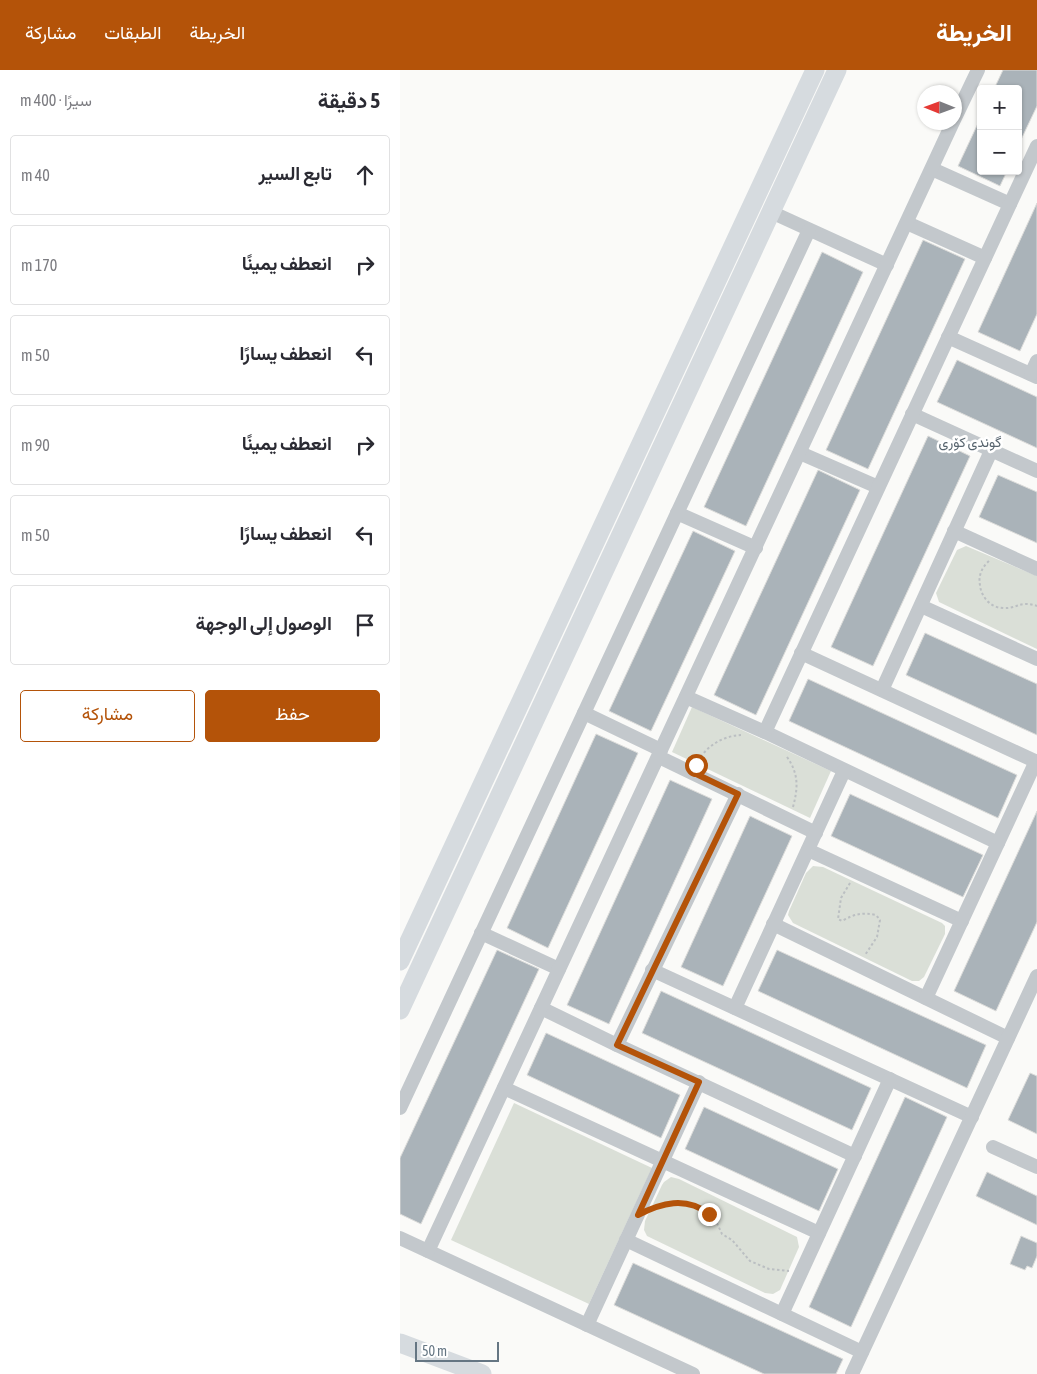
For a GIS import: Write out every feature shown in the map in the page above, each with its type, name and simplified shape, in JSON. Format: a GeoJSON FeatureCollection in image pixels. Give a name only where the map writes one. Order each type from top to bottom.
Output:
{"type":"FeatureCollection","features":[{"type":"Feature","properties":{"kind":"street"},"geometry":{"type":"LineString","coordinates":[[400,961],[815,70]]}},
{"type":"Feature","properties":{"kind":"street"},"geometry":{"type":"LineString","coordinates":[[400,1010],[837,70]]}},
{"type":"Feature","properties":{"kind":"street"},"geometry":{"type":"LineString","coordinates":[[962,104],[978,70]]}},
{"type":"Feature","properties":{"kind":"street"},"geometry":{"type":"LineString","coordinates":[[428,1251],[950,130]]}},
{"type":"Feature","properties":{"kind":"street"},"geometry":{"type":"LineString","coordinates":[[769,734],[801,654],[1037,146]]}},
{"type":"Feature","properties":{"kind":"street"},"geometry":{"type":"LineString","coordinates":[[932,169],[1010,204]]}},
{"type":"Feature","properties":{"kind":"street"},"geometry":{"type":"LineString","coordinates":[[771,212],[887,265]]}},
{"type":"Feature","properties":{"kind":"street"},"geometry":{"type":"LineString","coordinates":[[907,223],[985,258]]}},
{"type":"Feature","properties":{"kind":"street"},"geometry":{"type":"LineString","coordinates":[[400,1108],[809,230]]}},
{"type":"Feature","properties":{"kind":"street"},"geometry":{"type":"LineString","coordinates":[[948,337],[1034,376],[1037,361]]}},
{"type":"Feature","properties":{"kind":"street"},"geometry":{"type":"LineString","coordinates":[[664,394],[681,403]]}},
{"type":"Feature","properties":{"kind":"street"},"geometry":{"type":"LineString","coordinates":[[912,414],[1037,472]]}},
{"type":"Feature","properties":{"kind":"street"},"geometry":{"type":"LineString","coordinates":[[882,690],[991,451]]}},
{"type":"Feature","properties":{"kind":"street"},"geometry":{"type":"LineString","coordinates":[[800,453],[878,488]]}},
{"type":"Feature","properties":{"kind":"street"},"geometry":{"type":"LineString","coordinates":[[677,513],[756,548]]}},
{"type":"Feature","properties":{"kind":"street"},"geometry":{"type":"LineString","coordinates":[[954,530],[1037,569]]}},
{"type":"Feature","properties":{"kind":"street"},"geometry":{"type":"LineString","coordinates":[[921,606],[1037,659]]}},
{"type":"Feature","properties":{"kind":"street"},"geometry":{"type":"LineString","coordinates":[[801,654],[1036,761],[926,998]]}},
{"type":"Feature","properties":{"kind":"street"},"geometry":{"type":"LineString","coordinates":[[686,697],[769,734],[998,843]]}},
{"type":"Feature","properties":{"kind":"street"},"geometry":{"type":"LineString","coordinates":[[584,713],[692,772],[790,822],[816,833]]}},
{"type":"Feature","properties":{"kind":"street"},"geometry":{"type":"LineString","coordinates":[[735,1008],[844,770]]}},
{"type":"Feature","properties":{"kind":"street"},"geometry":{"type":"LineString","coordinates":[[617,1045],[738,794]]}},
{"type":"Feature","properties":{"kind":"street"},"geometry":{"type":"LineString","coordinates":[[808,850],[962,921]]}},
{"type":"Feature","properties":{"kind":"street"},"geometry":{"type":"LineString","coordinates":[[774,924],[1008,1038]]}},
{"type":"Feature","properties":{"kind":"street"},"geometry":{"type":"LineString","coordinates":[[481,933],[559,969]]}},
{"type":"Feature","properties":{"kind":"street"},"geometry":{"type":"LineString","coordinates":[[652,970],[972,1116]]}},
{"type":"Feature","properties":{"kind":"street"},"geometry":{"type":"LineString","coordinates":[[852,1374],[1037,976]]}},
{"type":"Feature","properties":{"kind":"street"},"geometry":{"type":"LineString","coordinates":[[541,1008],[855,1156]]}},
{"type":"Feature","properties":{"kind":"street"},"geometry":{"type":"LineString","coordinates":[[782,1314],[890,1079]]}},
{"type":"Feature","properties":{"kind":"street"},"geometry":{"type":"LineString","coordinates":[[587,1325],[699,1082]]}},
{"type":"Feature","properties":{"kind":"street"},"geometry":{"type":"LineString","coordinates":[[504,1088],[819,1234]]}},
{"type":"Feature","properties":{"kind":"street"},"geometry":{"type":"LineString","coordinates":[[993,1147],[1037,1168]]}},
{"type":"Feature","properties":{"kind":"street"},"geometry":{"type":"LineString","coordinates":[[400,1238],[693,1374]]}},
{"type":"Feature","properties":{"kind":"street"},"geometry":{"type":"LineString","coordinates":[[626,1240],[862,1352]]}},
{"type":"Feature","properties":{"kind":"street"},"geometry":{"type":"LineString","coordinates":[[400,1343],[482,1374]]}},
{"type":"Feature","properties":{"kind":"path"},"geometry":{"type":"LineString","coordinates":[[1005,554],[992,559],[982,570],[979,584],[984,598],[990,603],[1004,608],[1025,603],[1037,606]]}},
{"type":"Feature","properties":{"kind":"path"},"geometry":{"type":"LineString","coordinates":[[692,772],[704,753],[718,742],[734,735],[769,734],[790,761],[797,776],[797,788],[790,822]]}},
{"type":"Feature","properties":{"kind":"path"},"geometry":{"type":"LineString","coordinates":[[857,965],[877,937],[880,925],[879,918],[872,914],[858,914],[842,921],[838,919],[843,894],[859,874]]}},
{"type":"Feature","properties":{"kind":"path"},"geometry":{"type":"LineString","coordinates":[[638,1215],[658,1206],[675,1202],[696,1206],[716,1221],[722,1234],[732,1240],[756,1265],[769,1269],[801,1272]]}},
{"type":"Feature","properties":{"kind":"shaded area"},"geometry":{"type":"Polygon","coordinates":[[[966,546],[1037,576],[1037,649],[939,602],[936,593],[957,550],[966,546]]]}},
{"type":"Feature","properties":{"kind":"shaded area"},"geometry":{"type":"Polygon","coordinates":[[[692,707],[831,771],[810,818],[672,752],[692,707]]]}},
{"type":"Feature","properties":{"kind":"shaded area"},"geometry":{"type":"Polygon","coordinates":[[[813,866],[823,867],[945,926],[945,934],[924,977],[919,981],[912,981],[793,923],[788,915],[789,911],[806,873],[813,866]]]}},
{"type":"Feature","properties":{"kind":"shaded area"},"geometry":{"type":"Polygon","coordinates":[[[514,1103],[652,1168],[589,1304],[451,1240],[514,1103]]]}},
{"type":"Feature","properties":{"kind":"shaded area"},"geometry":{"type":"Polygon","coordinates":[[[671,1177],[679,1179],[797,1237],[799,1247],[780,1290],[773,1294],[765,1293],[647,1236],[644,1230],[645,1221],[662,1185],[671,1177]]]}},
{"type":"Feature","properties":{"kind":"building"},"geometry":{"type":"Polygon","coordinates":[[[1003,70],[1037,70],[1037,106],[1022,138],[1022,85],[996,85],[1003,70]]]}},
{"type":"Feature","properties":{"kind":"building"},"geometry":{"type":"Polygon","coordinates":[[[977,126],[977,175],[1005,175],[1000,186],[958,166],[977,126]]]}},
{"type":"Feature","properties":{"kind":"building"},"geometry":{"type":"Polygon","coordinates":[[[1037,203],[1037,314],[1020,351],[978,332],[1037,203]]]}},
{"type":"Feature","properties":{"kind":"building"},"geometry":{"type":"Polygon","coordinates":[[[923,240],[965,259],[868,469],[826,450],[923,240]]]}},
{"type":"Feature","properties":{"kind":"building"},"geometry":{"type":"Polygon","coordinates":[[[822,252],[863,272],[746,526],[704,507],[822,252]]]}},
{"type":"Feature","properties":{"kind":"building"},"geometry":{"type":"Polygon","coordinates":[[[957,360],[1037,397],[1037,448],[937,402],[957,360]]]}},
{"type":"Feature","properties":{"kind":"building"},"geometry":{"type":"Polygon","coordinates":[[[928,436],[970,456],[873,666],[831,647],[928,436]]]}},
{"type":"Feature","properties":{"kind":"building"},"geometry":{"type":"Polygon","coordinates":[[[818,470],[860,490],[756,715],[714,695],[818,470]]]}},
{"type":"Feature","properties":{"kind":"building"},"geometry":{"type":"Polygon","coordinates":[[[998,475],[1037,492],[1037,543],[979,517],[998,475]]]}},
{"type":"Feature","properties":{"kind":"building"},"geometry":{"type":"Polygon","coordinates":[[[693,531],[735,551],[651,731],[609,711],[693,531]]]}},
{"type":"Feature","properties":{"kind":"building"},"geometry":{"type":"Polygon","coordinates":[[[925,633],[1037,684],[1037,735],[906,675],[925,633]]]}},
{"type":"Feature","properties":{"kind":"building"},"geometry":{"type":"Polygon","coordinates":[[[808,679],[1017,775],[998,818],[789,721],[808,679]]]}},
{"type":"Feature","properties":{"kind":"building"},"geometry":{"type":"Polygon","coordinates":[[[596,734],[638,753],[548,948],[507,928],[596,734]]]}},
{"type":"Feature","properties":{"kind":"building"},"geometry":{"type":"Polygon","coordinates":[[[670,780],[712,799],[609,1024],[567,1005],[670,780]]]}},
{"type":"Feature","properties":{"kind":"building"},"geometry":{"type":"Polygon","coordinates":[[[850,794],[983,855],[963,897],[831,836],[850,794]]]}},
{"type":"Feature","properties":{"kind":"building"},"geometry":{"type":"Polygon","coordinates":[[[1037,811],[1037,922],[996,1011],[954,991],[1037,811]]]}},
{"type":"Feature","properties":{"kind":"building"},"geometry":{"type":"Polygon","coordinates":[[[750,816],[792,836],[723,986],[681,967],[750,816]]]}},
{"type":"Feature","properties":{"kind":"building"},"geometry":{"type":"Polygon","coordinates":[[[497,950],[539,969],[421,1224],[400,1214],[400,1158],[497,950]]]}},
{"type":"Feature","properties":{"kind":"building"},"geometry":{"type":"Polygon","coordinates":[[[777,950],[986,1045],[967,1088],[758,991],[777,950]]]}},
{"type":"Feature","properties":{"kind":"building"},"geometry":{"type":"Polygon","coordinates":[[[661,991],[871,1088],[852,1130],[642,1033],[661,991]]]}},
{"type":"Feature","properties":{"kind":"building"},"geometry":{"type":"Polygon","coordinates":[[[546,1033],[680,1095],[661,1138],[527,1075],[546,1033]]]}},
{"type":"Feature","properties":{"kind":"building"},"geometry":{"type":"Polygon","coordinates":[[[1030,1073],[1037,1076],[1037,1134],[1008,1120],[1030,1073]]]}},
{"type":"Feature","properties":{"kind":"building"},"geometry":{"type":"Polygon","coordinates":[[[905,1097],[947,1117],[851,1327],[809,1307],[905,1097]]]}},
{"type":"Feature","properties":{"kind":"building"},"geometry":{"type":"Polygon","coordinates":[[[704,1107],[838,1169],[819,1211],[685,1149],[704,1107]]]}},
{"type":"Feature","properties":{"kind":"building"},"geometry":{"type":"Polygon","coordinates":[[[987,1172],[1037,1196],[1037,1225],[976,1196],[987,1172]]]}},
{"type":"Feature","properties":{"kind":"building"},"geometry":{"type":"Polygon","coordinates":[[[1021,1236],[1037,1243],[1037,1256],[1032,1268],[1027,1266],[1025,1270],[1010,1264],[1021,1236]]]}},
{"type":"Feature","properties":{"kind":"building"},"geometry":{"type":"Polygon","coordinates":[[[633,1263],[843,1359],[836,1374],[764,1374],[614,1305],[633,1263]]]}},
{"type":"Feature","properties":{"kind":"district","name":"گوندی کۆری"},"geometry":{"type":"Point","coordinates":[970,442]}},
{"type":"Feature","properties":{"kind":"route"},"geometry":{"type":"LineString","coordinates":[[696,765],[692,772],[738,794],[617,1045],[699,1082],[638,1215],[658,1206],[675,1202],[696,1206],[709,1214]]}}]}
